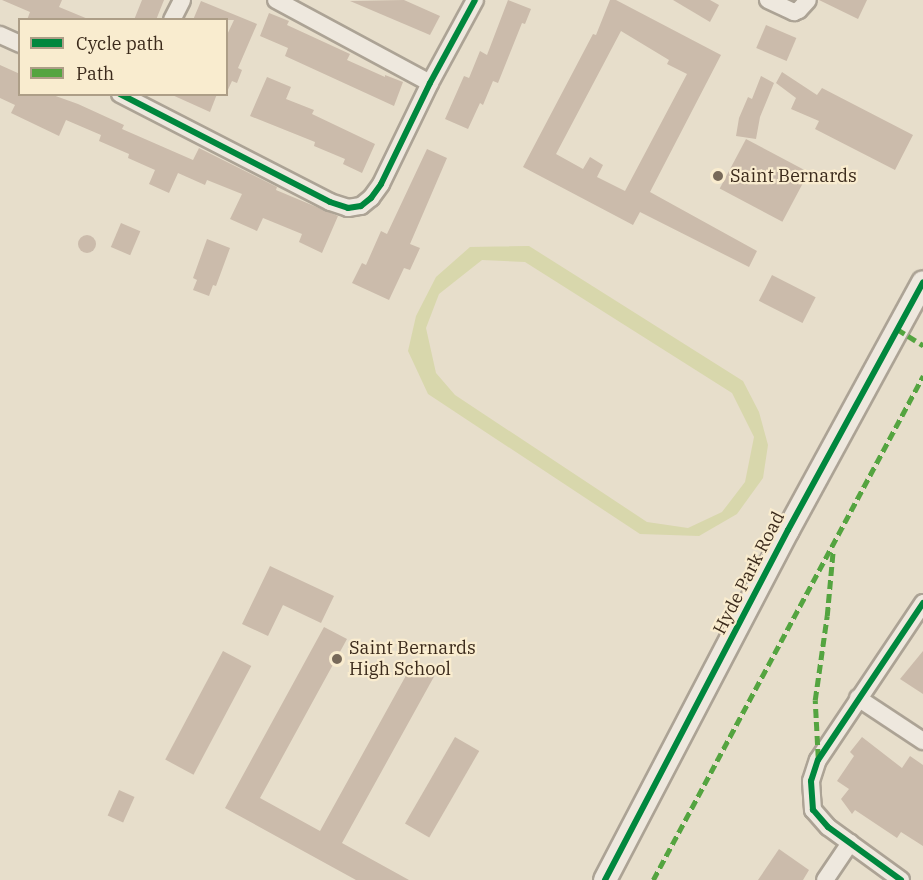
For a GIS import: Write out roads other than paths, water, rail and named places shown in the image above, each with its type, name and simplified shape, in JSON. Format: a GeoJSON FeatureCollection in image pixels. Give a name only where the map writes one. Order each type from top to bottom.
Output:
{"type":"FeatureCollection","features":[{"type":"Feature","properties":{"kind":"street"},"geometry":{"type":"LineString","coordinates":[[173,18],[182,0]]}},
{"type":"Feature","properties":{"kind":"street"},"geometry":{"type":"LineString","coordinates":[[276,0],[430,83]]}},
{"type":"Feature","properties":{"kind":"street"},"geometry":{"type":"LineString","coordinates":[[129,96],[330,202],[348,208],[366,202],[381,184],[430,83],[475,0]]}},
{"type":"Feature","properties":{"kind":"street"},"geometry":{"type":"LineString","coordinates":[[768,0],[794,12],[800,10],[808,0]]}},
{"type":"Feature","properties":{"kind":"street"},"geometry":{"type":"LineString","coordinates":[[0,35],[18,43]]}},
{"type":"Feature","properties":{"kind":"street","name":"Hyde Park Road"},"geometry":{"type":"LineString","coordinates":[[605,880],[788,530],[923,282]]}},
{"type":"Feature","properties":{"kind":"street"},"geometry":{"type":"LineString","coordinates":[[901,880],[828,826],[813,810],[811,781],[818,760],[923,603]]}},
{"type":"Feature","properties":{"kind":"street"},"geometry":{"type":"LineString","coordinates":[[858,698],[923,741]]}},
{"type":"Feature","properties":{"kind":"street"},"geometry":{"type":"LineString","coordinates":[[825,880],[850,843]]}},
{"type":"Feature","properties":{"kind":"place","name":"Saint Bernards"},"geometry":{"type":"Point","coordinates":[718,176]}},
{"type":"Feature","properties":{"kind":"place","name":"Saint Bernards High School"},"geometry":{"type":"Point","coordinates":[337,659]}}]}
